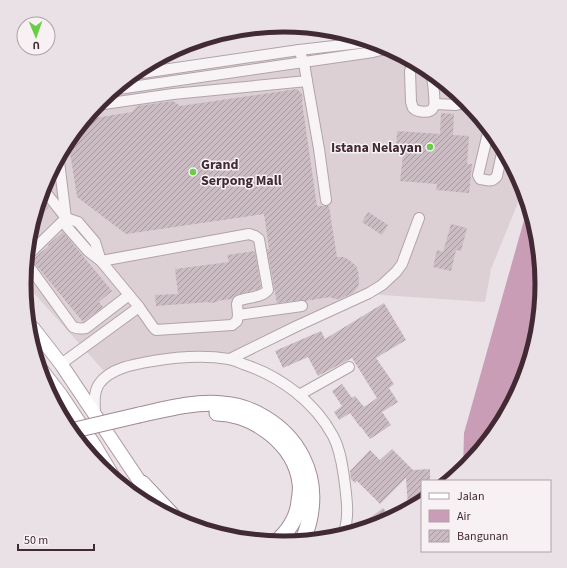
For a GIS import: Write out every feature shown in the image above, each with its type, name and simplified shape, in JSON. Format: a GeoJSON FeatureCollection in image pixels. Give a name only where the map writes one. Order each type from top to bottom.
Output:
{"type":"FeatureCollection","features":[{"type":"Feature","properties":{"kind":"highway"},"geometry":{"type":"LineString","coordinates":[[83,438],[189,405],[208,403],[224,404],[241,407],[257,413],[288,435],[306,462],[312,496],[309,524],[305,535]]}},
{"type":"Feature","properties":{"kind":"highway"},"geometry":{"type":"LineString","coordinates":[[78,430],[141,420],[206,413],[232,415],[246,419],[260,426],[272,435],[290,456],[296,468],[300,483],[299,508],[294,520],[282,536]]}},
{"type":"Feature","properties":{"kind":"highway"},"geometry":{"type":"LineString","coordinates":[[142,483],[164,506]]}},
{"type":"Feature","properties":{"kind":"main road"},"geometry":{"type":"LineString","coordinates":[[36,331],[61,364],[142,483],[151,499]]}},
{"type":"Feature","properties":{"kind":"main road"},"geometry":{"type":"LineString","coordinates":[[50,380],[105,463]]}},
{"type":"Feature","properties":{"kind":"street"},"geometry":{"type":"LineString","coordinates":[[145,73],[299,50],[359,43]]}},
{"type":"Feature","properties":{"kind":"street"},"geometry":{"type":"LineString","coordinates":[[299,50],[304,62],[326,200]]}},
{"type":"Feature","properties":{"kind":"street"},"geometry":{"type":"LineString","coordinates":[[126,87],[379,51]]}},
{"type":"Feature","properties":{"kind":"street"},"geometry":{"type":"LineString","coordinates":[[412,67],[410,71],[412,106],[420,112],[430,111],[433,109],[435,104],[432,80]]}},
{"type":"Feature","properties":{"kind":"street"},"geometry":{"type":"LineString","coordinates":[[106,104],[173,94],[307,81]]}},
{"type":"Feature","properties":{"kind":"street"},"geometry":{"type":"LineString","coordinates":[[435,104],[456,105],[460,103]]}},
{"type":"Feature","properties":{"kind":"street"},"geometry":{"type":"LineString","coordinates":[[487,135],[478,175],[480,179],[490,181],[497,176],[501,157]]}},
{"type":"Feature","properties":{"kind":"street"},"geometry":{"type":"LineString","coordinates":[[60,167],[66,218]]}},
{"type":"Feature","properties":{"kind":"street"},"geometry":{"type":"LineString","coordinates":[[47,194],[66,218],[78,222],[95,242],[101,261],[156,330],[232,325],[238,321],[238,300],[261,295],[266,293],[268,290],[259,239],[249,234],[101,261]]}},
{"type":"Feature","properties":{"kind":"street"},"geometry":{"type":"LineString","coordinates":[[33,250],[66,218]]}},
{"type":"Feature","properties":{"kind":"street"},"geometry":{"type":"LineString","coordinates":[[230,359],[382,285],[402,264],[420,218]]}},
{"type":"Feature","properties":{"kind":"street"},"geometry":{"type":"LineString","coordinates":[[32,270],[73,327],[77,329],[86,328],[129,295]]}},
{"type":"Feature","properties":{"kind":"street"},"geometry":{"type":"LineString","coordinates":[[238,315],[302,306]]}},
{"type":"Feature","properties":{"kind":"street"},"geometry":{"type":"LineString","coordinates":[[61,364],[139,307]]}},
{"type":"Feature","properties":{"kind":"street"},"geometry":{"type":"LineString","coordinates":[[95,414],[95,392],[98,385],[107,375],[139,363],[186,357],[230,359],[270,374],[288,385],[315,410],[326,424],[334,438],[340,454],[344,474],[348,510],[345,529]]}},
{"type":"Feature","properties":{"kind":"street"},"geometry":{"type":"LineString","coordinates":[[298,395],[348,367]]}},
{"type":"Feature","properties":{"kind":"shaded area"},"geometry":{"type":"Polygon","coordinates":[[[344,39],[380,51],[410,65],[424,74],[462,105],[484,130],[510,172],[520,195],[491,269],[485,302],[368,294],[238,353],[178,352],[103,370],[31,290],[33,251],[44,203],[50,187],[65,158],[83,130],[117,94],[153,67],[344,39]]]}},
{"type":"Feature","properties":{"kind":"water"},"geometry":{"type":"Polygon","coordinates":[[[526,214],[534,251],[536,284],[534,317],[523,365],[510,396],[502,410],[484,438],[463,462],[464,433],[526,214]]]}},
{"type":"Feature","properties":{"kind":"building","name":"Grand Serpong Mall"},"geometry":{"type":"Polygon","coordinates":[[[297,89],[301,93],[303,96],[302,102],[317,206],[329,206],[337,257],[348,259],[356,266],[359,281],[358,287],[353,293],[339,299],[330,297],[277,303],[267,249],[269,249],[264,214],[126,234],[77,197],[70,151],[83,130],[94,118],[132,112],[137,106],[173,101],[180,106],[297,89]]]}},
{"type":"Feature","properties":{"kind":"building"},"geometry":{"type":"Polygon","coordinates":[[[441,113],[454,114],[453,135],[469,136],[467,164],[472,164],[469,193],[436,190],[437,184],[400,181],[403,155],[396,154],[397,131],[440,134],[441,113]]]}},
{"type":"Feature","properties":{"kind":"building"},"geometry":{"type":"Polygon","coordinates":[[[44,203],[49,208],[41,214],[44,203]]]}},
{"type":"Feature","properties":{"kind":"building"},"geometry":{"type":"Polygon","coordinates":[[[368,212],[388,225],[382,235],[362,222],[368,212]]]}},
{"type":"Feature","properties":{"kind":"building"},"geometry":{"type":"Polygon","coordinates":[[[451,224],[467,228],[461,251],[456,250],[451,271],[433,267],[437,250],[443,252],[451,224]]]}},
{"type":"Feature","properties":{"kind":"building"},"geometry":{"type":"Polygon","coordinates":[[[63,232],[112,291],[99,302],[103,307],[83,322],[32,260],[49,246],[48,245],[63,232]]]}},
{"type":"Feature","properties":{"kind":"building"},"geometry":{"type":"Polygon","coordinates":[[[255,251],[261,288],[236,295],[231,299],[217,301],[218,302],[156,306],[155,295],[178,294],[175,269],[229,262],[227,255],[255,251]]]}},
{"type":"Feature","properties":{"kind":"building"},"geometry":{"type":"Polygon","coordinates":[[[384,303],[406,340],[376,358],[394,384],[389,388],[398,402],[382,412],[391,425],[370,439],[350,413],[339,420],[334,412],[342,406],[332,391],[342,384],[352,398],[355,396],[364,407],[377,398],[352,358],[318,376],[308,357],[283,368],[275,351],[321,331],[325,339],[384,303]]]}},
{"type":"Feature","properties":{"kind":"building"},"geometry":{"type":"Polygon","coordinates":[[[392,449],[413,470],[430,469],[430,480],[421,480],[421,496],[408,504],[406,478],[380,504],[357,481],[355,483],[351,479],[350,471],[370,450],[380,460],[392,449]]]}},
{"type":"Feature","properties":{"kind":"building"},"geometry":{"type":"Polygon","coordinates":[[[383,508],[387,514],[380,517],[362,524],[383,508]]]}},
{"type":"Feature","properties":{"kind":"place","name":"Istana Nelayan"},"geometry":{"type":"Point","coordinates":[430,147]}},
{"type":"Feature","properties":{"kind":"place","name":"Grand Serpong Mall"},"geometry":{"type":"Point","coordinates":[193,172]}}]}
